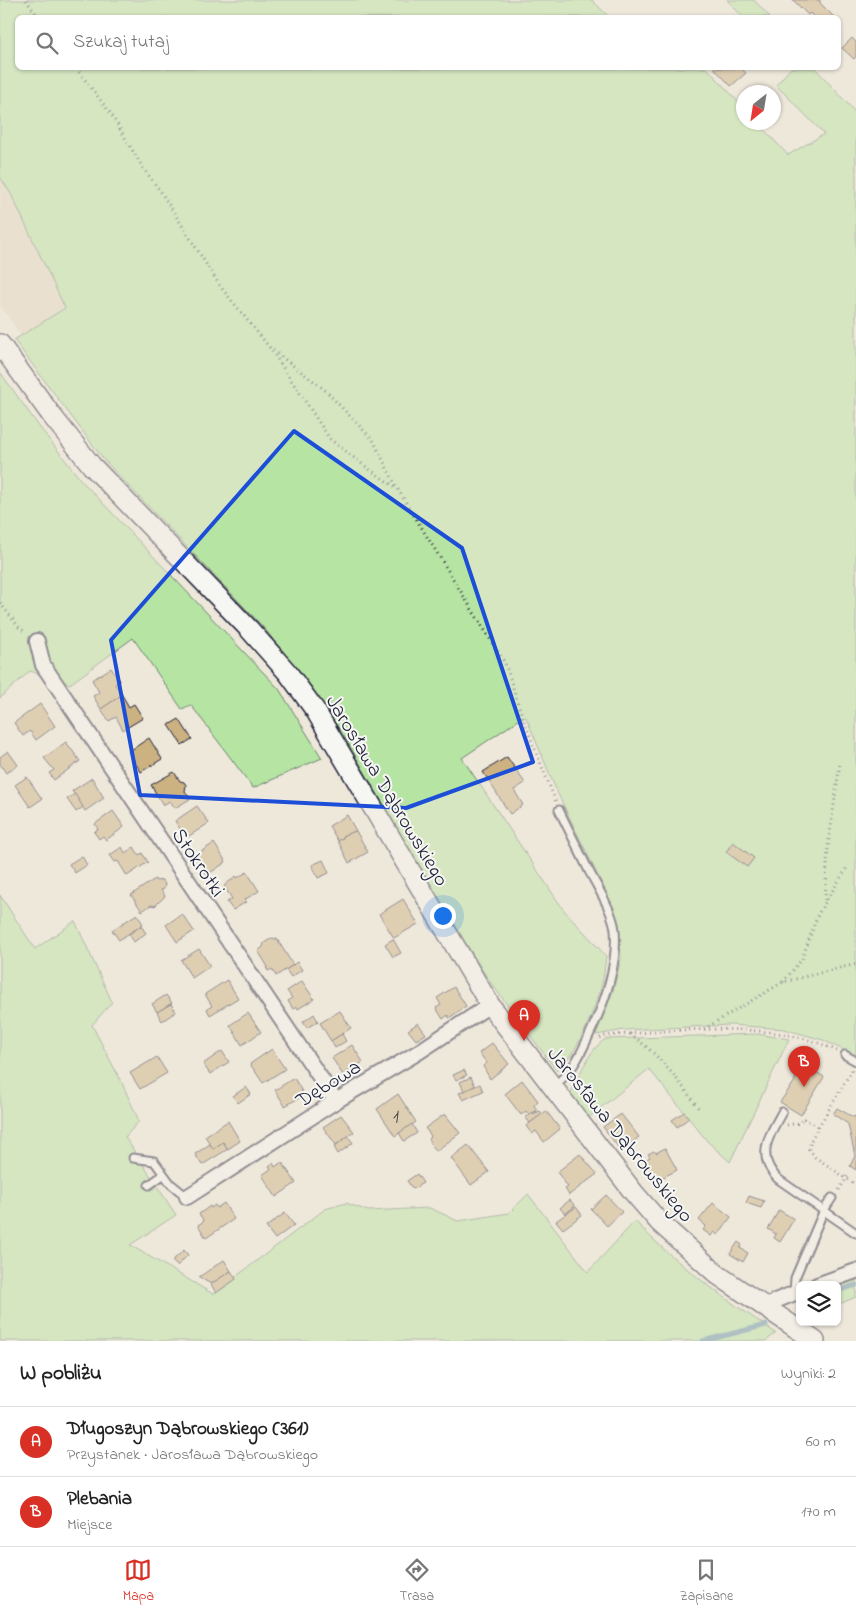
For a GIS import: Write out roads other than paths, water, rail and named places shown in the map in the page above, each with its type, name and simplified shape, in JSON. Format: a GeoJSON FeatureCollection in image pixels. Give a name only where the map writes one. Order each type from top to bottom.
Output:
{"type":"FeatureCollection","features":[{"type":"Feature","properties":{"kind":"street","name":"Jarosława Dąbrowskiego"},"geometry":{"type":"LineString","coordinates":[[0,344],[52,416],[92,466],[249,629],[288,673],[315,710],[490,1006],[628,1185],[660,1223],[718,1275],[815,1341]]}},
{"type":"Feature","properties":{"kind":"street","name":"Stokrotki"},"geometry":{"type":"LineString","coordinates":[[37,641],[43,666],[336,1101]]}},
{"type":"Feature","properties":{"kind":"street","name":"Dębowa"},"geometry":{"type":"LineString","coordinates":[[187,1197],[336,1101],[417,1053],[490,1006]]}},
{"type":"Feature","properties":{"kind":"street"},"geometry":{"type":"LineString","coordinates":[[828,1281],[856,1271]]}},
{"type":"Feature","properties":{"kind":"street"},"geometry":{"type":"LineString","coordinates":[[767,1308],[775,1301],[796,1292]]}},
{"type":"Feature","properties":{"kind":"lane"},"geometry":{"type":"LineString","coordinates":[[552,1086],[562,1080],[569,1072],[589,1035],[599,1014],[615,960],[615,929],[605,902],[559,810]]}},
{"type":"Feature","properties":{"kind":"lane"},"geometry":{"type":"LineString","coordinates":[[845,1055],[856,1062]]}},
{"type":"Feature","properties":{"kind":"lane"},"geometry":{"type":"LineString","coordinates":[[782,1112],[767,1143],[765,1155],[767,1164],[778,1178],[856,1233]]}},
{"type":"Feature","properties":{"kind":"lane"},"geometry":{"type":"LineString","coordinates":[[132,1158],[154,1162],[163,1176],[187,1197]]}},
{"type":"Feature","properties":{"kind":"lane"},"geometry":{"type":"LineString","coordinates":[[149,1185],[163,1176]]}},
{"type":"Feature","properties":{"kind":"lane"},"geometry":{"type":"LineString","coordinates":[[796,1285],[795,1278],[824,1210],[832,1198]]}},
{"type":"Feature","properties":{"kind":"waterway"},"geometry":{"type":"LineString","coordinates":[[841,1290],[856,1285]]}},
{"type":"Feature","properties":{"kind":"waterway"},"geometry":{"type":"LineString","coordinates":[[703,1341],[766,1325]]}},
{"type":"Feature","properties":{"kind":"place","name":"Długoszyn Dąbrowskiego (361)"},"geometry":{"type":"Point","coordinates":[524,1041]}},
{"type":"Feature","properties":{"kind":"place","name":"Plebania"},"geometry":{"type":"Point","coordinates":[804,1087]}}]}
